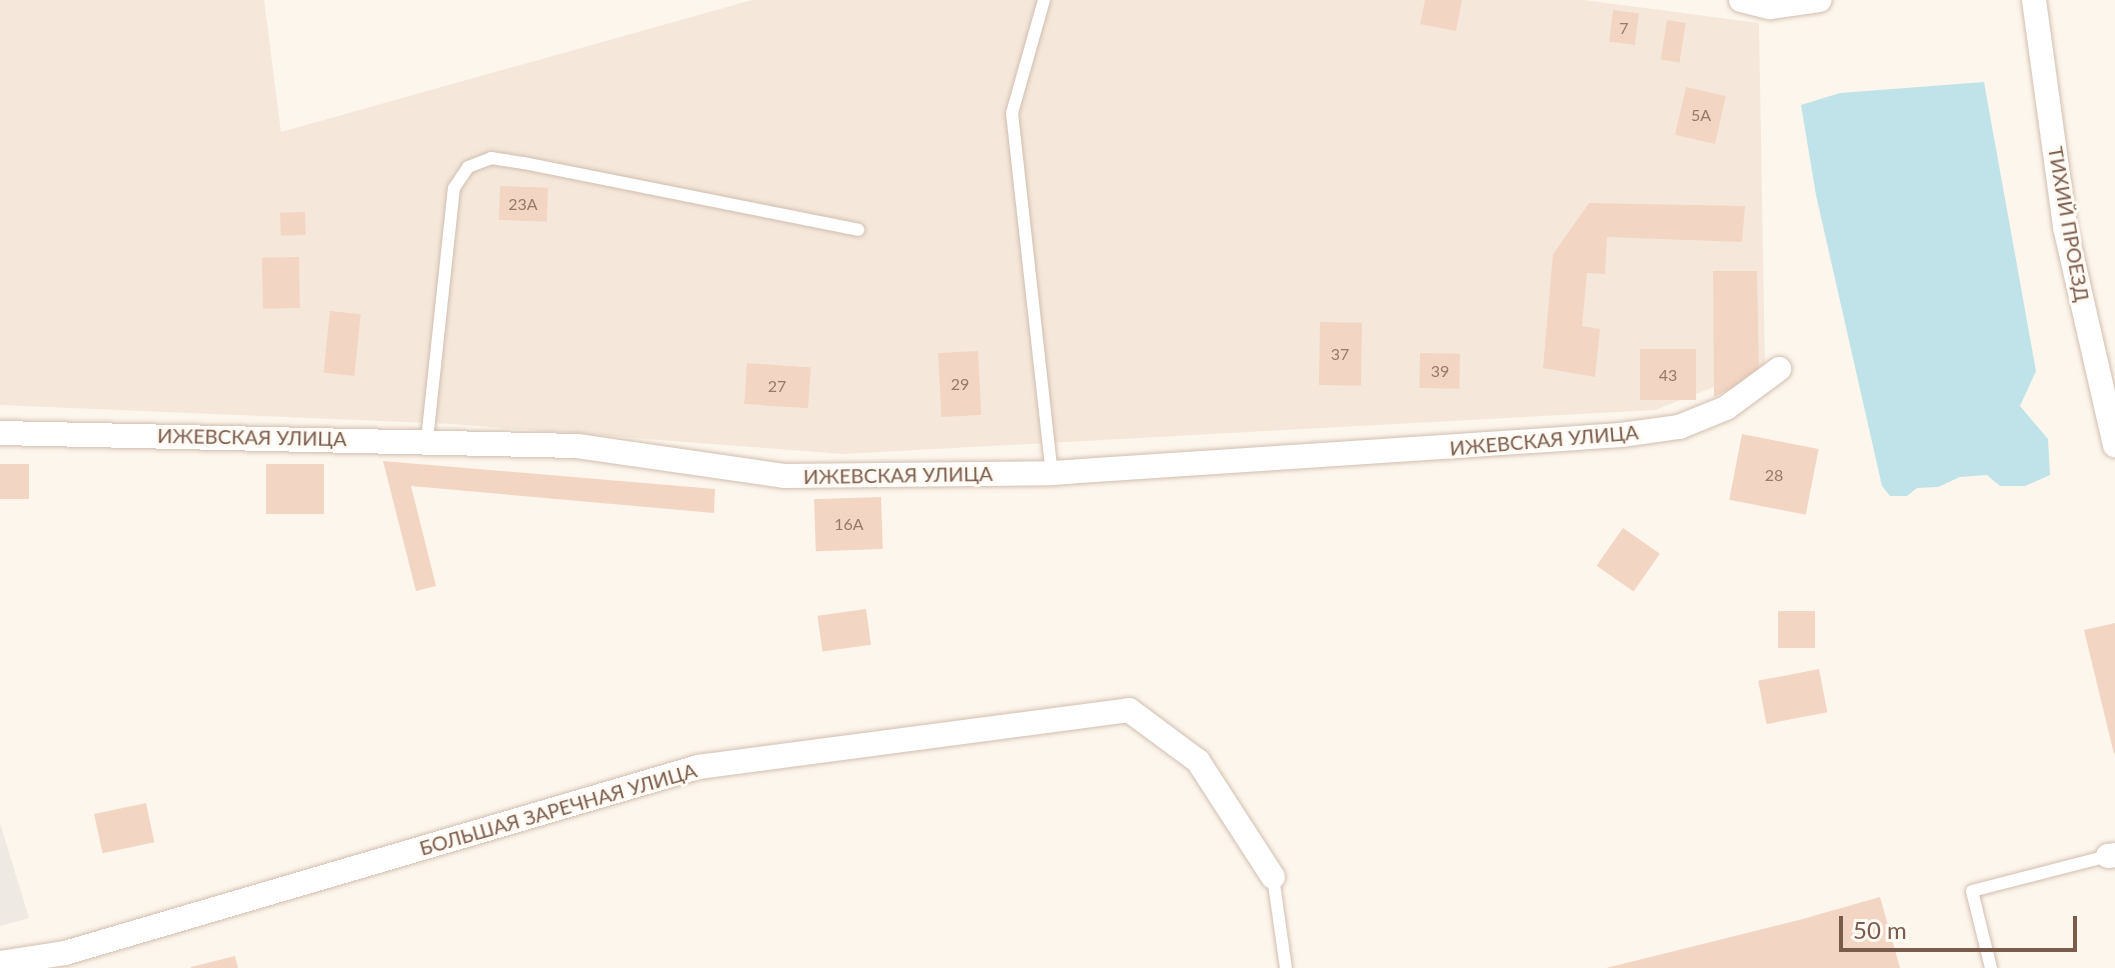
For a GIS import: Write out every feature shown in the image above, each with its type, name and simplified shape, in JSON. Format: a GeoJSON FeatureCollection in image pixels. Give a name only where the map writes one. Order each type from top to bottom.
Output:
{"type":"FeatureCollection","features":[{"type":"Feature","properties":{"kind":"street"},"geometry":{"type":"LineString","coordinates":[[1741,0],[1770,7],[1820,0]]}},
{"type":"Feature","properties":{"kind":"street","name":"ТИХИЙ ПРОЕЗД"},"geometry":{"type":"LineString","coordinates":[[2034,0],[2065,227],[2115,445]]}},
{"type":"Feature","properties":{"kind":"street","name":"ИЖЕВСКАЯ УЛИЦА"},"geometry":{"type":"LineString","coordinates":[[0,433],[427,440],[577,446],[784,476],[1052,473],[1621,435],[1679,427],[1726,408],[1779,369]]}},
{"type":"Feature","properties":{"kind":"street","name":"БОЛЬШАЯ ЗАРЕЧНАЯ УЛИЦА"},"geometry":{"type":"LineString","coordinates":[[0,963],[67,961],[698,767],[1129,710],[1198,761],[1273,877]]}},
{"type":"Feature","properties":{"kind":"lane"},"geometry":{"type":"LineString","coordinates":[[1044,0],[1016,91],[1012,149],[1052,473]]}},
{"type":"Feature","properties":{"kind":"lane"},"geometry":{"type":"LineString","coordinates":[[427,440],[454,188],[468,167],[502,159],[858,230]]}},
{"type":"Feature","properties":{"kind":"lane"},"geometry":{"type":"LineString","coordinates":[[1991,968],[1972,891],[2112,856]]}},
{"type":"Feature","properties":{"kind":"lane"},"geometry":{"type":"LineString","coordinates":[[1273,877],[1286,968]]}},
{"type":"Feature","properties":{"kind":"shaded area"},"geometry":{"type":"Polygon","coordinates":[[[0,0],[264,0],[281,132],[752,0],[1584,0],[1759,23],[1765,367],[1655,410],[843,454],[452,424],[0,405],[0,0]]]}},
{"type":"Feature","properties":{"kind":"shaded area"},"geometry":{"type":"Polygon","coordinates":[[[0,823],[29,918],[0,926],[0,823]]]}},
{"type":"Feature","properties":{"kind":"water"},"geometry":{"type":"Polygon","coordinates":[[[1984,82],[2036,371],[2020,406],[2048,439],[2050,475],[2025,486],[2000,486],[1987,475],[1960,477],[1938,487],[1917,488],[1907,496],[1890,496],[1882,486],[1816,195],[1801,105],[1840,93],[1984,82]]]}},
{"type":"Feature","properties":{"kind":"building"},"geometry":{"type":"Polygon","coordinates":[[[1425,0],[1462,0],[1456,31],[1420,24],[1425,0]]]}},
{"type":"Feature","properties":{"kind":"building"},"geometry":{"type":"Polygon","coordinates":[[[1613,10],[1639,13],[1635,45],[1609,42],[1613,10]]]}},
{"type":"Feature","properties":{"kind":"building"},"geometry":{"type":"Polygon","coordinates":[[[1667,20],[1686,23],[1680,62],[1661,60],[1667,20]]]}},
{"type":"Feature","properties":{"kind":"building"},"geometry":{"type":"Polygon","coordinates":[[[1686,87],[1726,96],[1715,144],[1675,135],[1686,87]]]}},
{"type":"Feature","properties":{"kind":"building"},"geometry":{"type":"Polygon","coordinates":[[[500,186],[548,188],[547,222],[499,220],[500,186]]]}},
{"type":"Feature","properties":{"kind":"building"},"geometry":{"type":"Polygon","coordinates":[[[1589,203],[1745,206],[1742,242],[1607,237],[1605,274],[1587,273],[1582,326],[1600,329],[1595,377],[1543,368],[1553,254],[1589,203]]]}},
{"type":"Feature","properties":{"kind":"building"},"geometry":{"type":"Polygon","coordinates":[[[305,212],[306,235],[281,236],[280,213],[305,212]]]}},
{"type":"Feature","properties":{"kind":"building"},"geometry":{"type":"Polygon","coordinates":[[[299,257],[300,308],[263,309],[262,258],[299,257]]]}},
{"type":"Feature","properties":{"kind":"building"},"geometry":{"type":"Polygon","coordinates":[[[1713,271],[1757,271],[1759,375],[1714,397],[1713,271]]]}},
{"type":"Feature","properties":{"kind":"building"},"geometry":{"type":"Polygon","coordinates":[[[330,311],[361,314],[354,376],[324,373],[330,311]]]}},
{"type":"Feature","properties":{"kind":"building"},"geometry":{"type":"Polygon","coordinates":[[[1320,322],[1362,323],[1361,386],[1319,385],[1320,322]]]}},
{"type":"Feature","properties":{"kind":"building"},"geometry":{"type":"Polygon","coordinates":[[[1640,349],[1696,349],[1696,400],[1640,400],[1640,349]]]}},
{"type":"Feature","properties":{"kind":"building"},"geometry":{"type":"Polygon","coordinates":[[[978,351],[981,415],[941,417],[938,353],[978,351]]]}},
{"type":"Feature","properties":{"kind":"building"},"geometry":{"type":"Polygon","coordinates":[[[1420,353],[1460,354],[1459,389],[1419,388],[1420,353]]]}},
{"type":"Feature","properties":{"kind":"building"},"geometry":{"type":"Polygon","coordinates":[[[747,363],[811,367],[808,408],[744,404],[747,363]]]}},
{"type":"Feature","properties":{"kind":"building"},"geometry":{"type":"Polygon","coordinates":[[[1742,434],[1819,449],[1806,515],[1729,500],[1742,434]]]}},
{"type":"Feature","properties":{"kind":"building"},"geometry":{"type":"Polygon","coordinates":[[[383,461],[715,489],[714,513],[411,486],[436,586],[416,591],[383,461]]]}},
{"type":"Feature","properties":{"kind":"building"},"geometry":{"type":"Polygon","coordinates":[[[0,464],[29,464],[29,499],[0,499],[0,464]]]}},
{"type":"Feature","properties":{"kind":"building"},"geometry":{"type":"Polygon","coordinates":[[[266,464],[324,464],[324,514],[266,514],[266,464]]]}},
{"type":"Feature","properties":{"kind":"building"},"geometry":{"type":"Polygon","coordinates":[[[881,497],[883,549],[816,551],[814,499],[881,497]]]}},
{"type":"Feature","properties":{"kind":"building"},"geometry":{"type":"Polygon","coordinates":[[[1623,528],[1660,554],[1633,591],[1597,566],[1623,528]]]}},
{"type":"Feature","properties":{"kind":"building"},"geometry":{"type":"Polygon","coordinates":[[[866,609],[871,645],[822,651],[817,616],[866,609]]]}},
{"type":"Feature","properties":{"kind":"building"},"geometry":{"type":"Polygon","coordinates":[[[1778,611],[1815,611],[1815,648],[1778,648],[1778,611]]]}},
{"type":"Feature","properties":{"kind":"building"},"geometry":{"type":"Polygon","coordinates":[[[2115,623],[2115,753],[2114,754],[2084,630],[2115,623]]]}},
{"type":"Feature","properties":{"kind":"building"},"geometry":{"type":"Polygon","coordinates":[[[1819,669],[1827,712],[1767,724],[1758,681],[1819,669]]]}},
{"type":"Feature","properties":{"kind":"building"},"geometry":{"type":"Polygon","coordinates":[[[146,803],[154,842],[102,853],[94,814],[146,803]]]}},
{"type":"Feature","properties":{"kind":"building"},"geometry":{"type":"Polygon","coordinates":[[[1880,897],[1900,968],[1606,968],[1799,920],[1880,897]]]}},
{"type":"Feature","properties":{"kind":"building"},"geometry":{"type":"Polygon","coordinates":[[[235,956],[238,968],[191,968],[191,967],[235,956]]]}}]}
